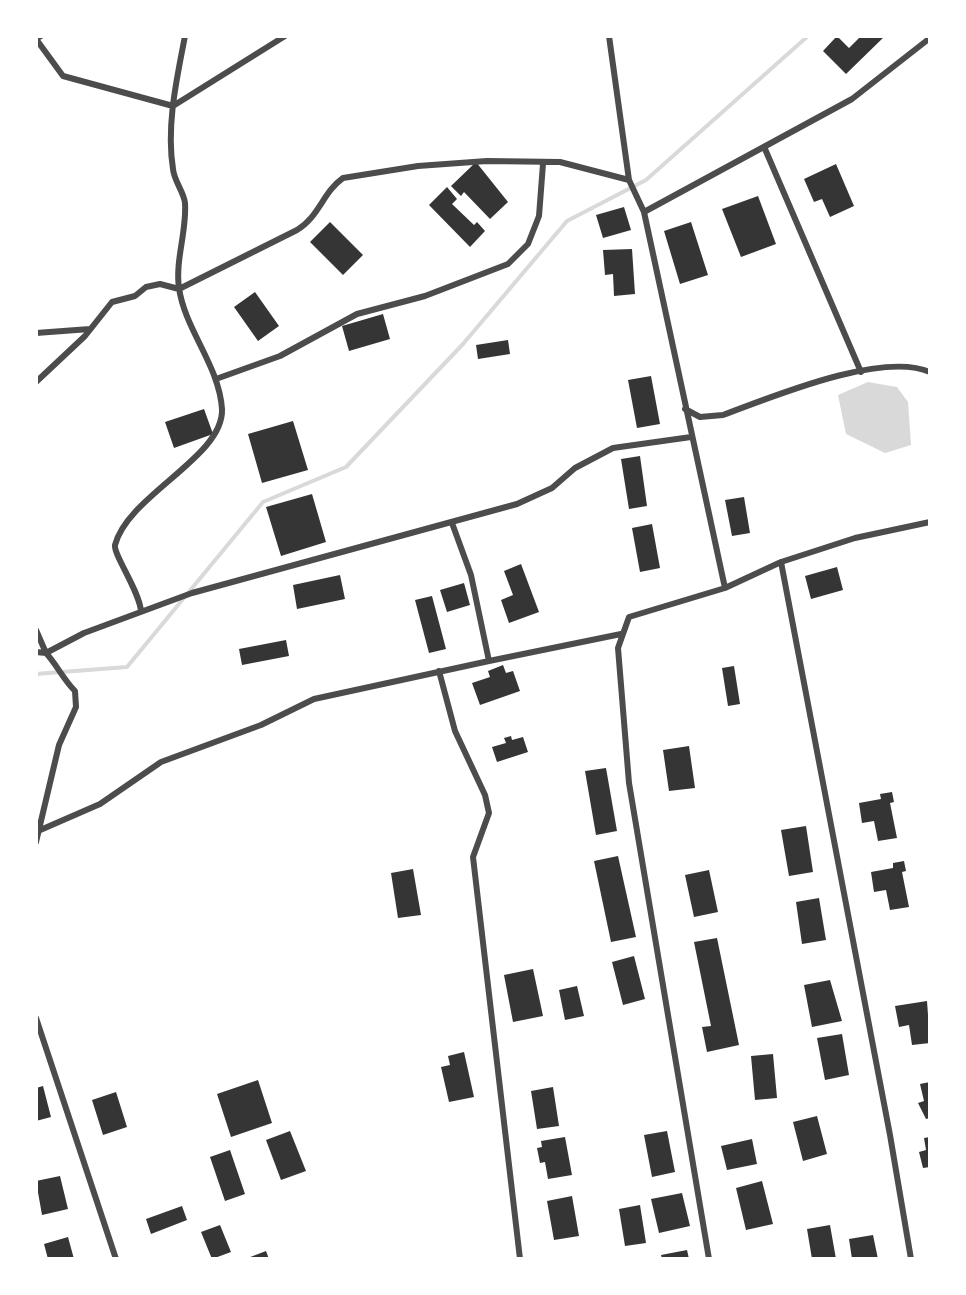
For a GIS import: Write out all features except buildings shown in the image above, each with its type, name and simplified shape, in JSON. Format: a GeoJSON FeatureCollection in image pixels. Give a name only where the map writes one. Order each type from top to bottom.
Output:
{"type":"FeatureCollection","features":[{"type":"Feature","properties":{"kind":"street"},"geometry":{"type":"LineString","coordinates":[[141,611],[135,584],[115,556],[115,545],[151,495],[207,443],[218,429],[222,411],[216,379],[179,289],[185,203],[173,170],[173,106],[185,36]]}},
{"type":"Feature","properties":{"kind":"street"},"geometry":{"type":"LineString","coordinates":[[38,38],[63,76],[173,106],[285,36]]}},
{"type":"Feature","properties":{"kind":"street"},"geometry":{"type":"LineString","coordinates":[[609,36],[629,180],[644,212],[725,588]]}},
{"type":"Feature","properties":{"kind":"street"},"geometry":{"type":"LineString","coordinates":[[644,212],[765,149],[852,99],[930,38]]}},
{"type":"Feature","properties":{"kind":"street"},"geometry":{"type":"LineString","coordinates":[[765,149],[861,372]]}},
{"type":"Feature","properties":{"kind":"street"},"geometry":{"type":"LineString","coordinates":[[36,382],[90,329],[112,302],[135,296],[146,287],[160,284],[179,289],[309,223],[334,185],[343,178],[432,165],[487,161],[560,162],[629,180]]}},
{"type":"Feature","properties":{"kind":"street"},"geometry":{"type":"LineString","coordinates":[[216,379],[280,356],[357,314],[425,296],[508,264],[528,244],[539,216],[543,164]]}},
{"type":"Feature","properties":{"kind":"street"},"geometry":{"type":"LineString","coordinates":[[36,333],[90,329]]}},
{"type":"Feature","properties":{"kind":"street"},"geometry":{"type":"LineString","coordinates":[[684,409],[700,417],[723,415],[861,372],[914,365],[930,372]]}},
{"type":"Feature","properties":{"kind":"street"},"geometry":{"type":"LineString","coordinates":[[36,652],[46,653],[84,633],[192,593],[452,523],[529,498],[613,448],[691,437]]}},
{"type":"Feature","properties":{"kind":"street"},"geometry":{"type":"LineString","coordinates":[[709,1259],[629,783],[618,648],[621,634],[629,617],[725,588],[781,562],[855,538],[930,522]]}},
{"type":"Feature","properties":{"kind":"street"},"geometry":{"type":"LineString","coordinates":[[452,523],[471,575],[489,661]]}},
{"type":"Feature","properties":{"kind":"street"},"geometry":{"type":"LineString","coordinates":[[781,562],[911,1259]]}},
{"type":"Feature","properties":{"kind":"street"},"geometry":{"type":"LineString","coordinates":[[36,630],[46,653],[75,691],[76,707],[59,745],[36,842]]}},
{"type":"Feature","properties":{"kind":"street"},"geometry":{"type":"LineString","coordinates":[[38,831],[100,804],[161,762],[261,725],[314,699],[621,634]]}},
{"type":"Feature","properties":{"kind":"street"},"geometry":{"type":"LineString","coordinates":[[439,671],[455,731],[485,795],[489,813],[473,857],[520,1259]]}},
{"type":"Feature","properties":{"kind":"street"},"geometry":{"type":"LineString","coordinates":[[36,1018],[116,1259]]}},
{"type":"Feature","properties":{"kind":"shaded area"},"geometry":{"type":"Polygon","coordinates":[[[868,382],[897,387],[908,402],[911,445],[885,453],[846,434],[838,395],[868,382]]]}},
{"type":"Feature","properties":{"kind":"waterway"},"geometry":{"type":"LineString","coordinates":[[36,674],[127,667],[263,502],[346,467],[463,344],[567,221],[646,180],[808,36]]}}]}
